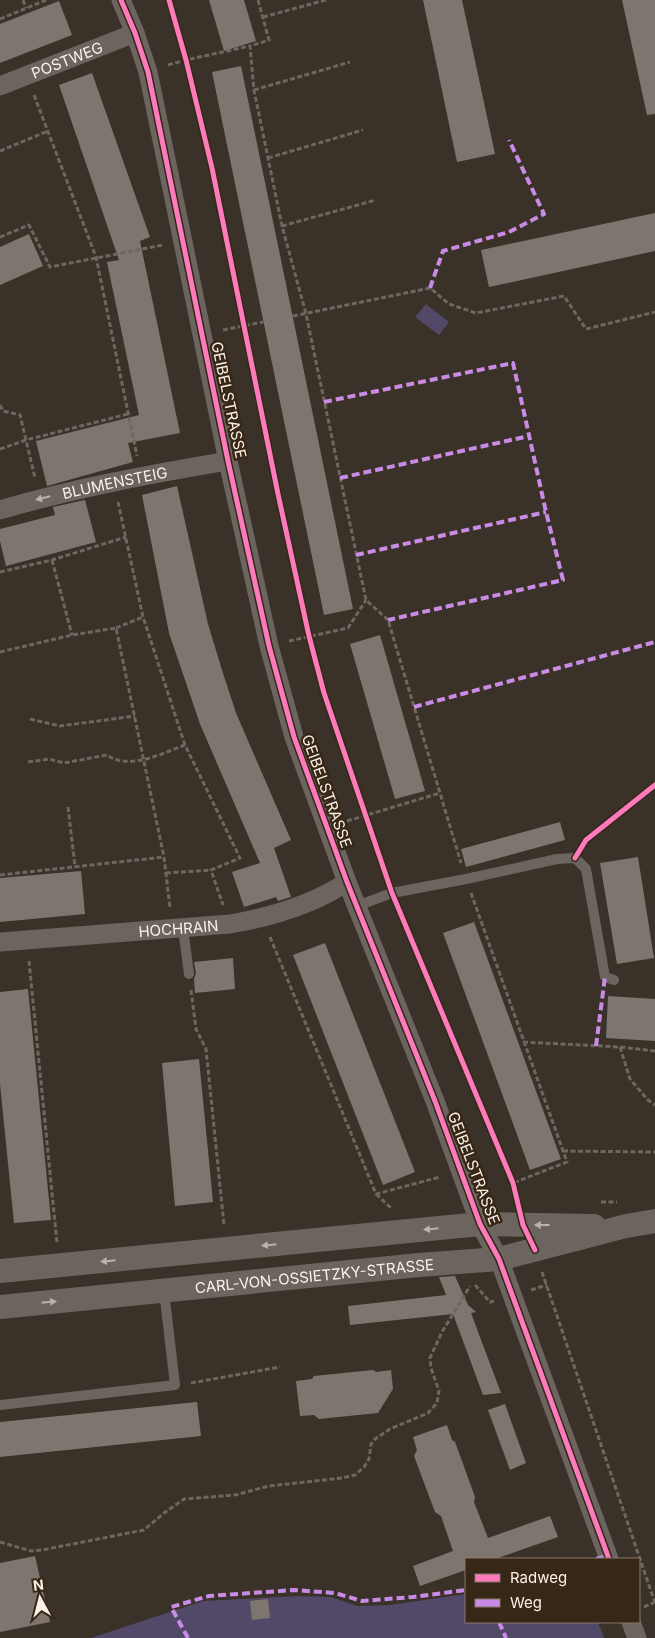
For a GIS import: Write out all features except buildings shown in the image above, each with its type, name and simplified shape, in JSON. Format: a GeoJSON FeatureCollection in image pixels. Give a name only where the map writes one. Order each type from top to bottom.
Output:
{"type":"FeatureCollection","features":[{"type":"Feature","properties":{"kind":"street","name":"GEIBELSTRASSE"},"geometry":{"type":"LineString","coordinates":[[122,0],[148,72],[228,461],[269,646],[294,737],[347,882],[435,1101],[493,1259],[609,1558]]}},
{"type":"Feature","properties":{"kind":"street","name":"POSTWEG"},"geometry":{"type":"LineString","coordinates":[[0,86],[135,33]]}},
{"type":"Feature","properties":{"kind":"street","name":"BLUMENSTEIG"},"geometry":{"type":"LineString","coordinates":[[0,510],[113,482],[228,461]]}},
{"type":"Feature","properties":{"kind":"street","name":"HOCHRAIN"},"geometry":{"type":"LineString","coordinates":[[0,942],[230,924],[286,911],[329,894],[347,882]]}},
{"type":"Feature","properties":{"kind":"street","name":"CARL-VON-OSSIETZKY-STRASSE"},"geometry":{"type":"LineString","coordinates":[[0,1307],[493,1259],[626,1226],[655,1221]]}},
{"type":"Feature","properties":{"kind":"street","name":"CARL-VON-OSSIETZKY-STRASSE"},"geometry":{"type":"LineString","coordinates":[[0,1271],[480,1224],[626,1226]]}},
{"type":"Feature","properties":{"kind":"street"},"geometry":{"type":"LineString","coordinates":[[631,1623],[637,1638]]}},
{"type":"Feature","properties":{"kind":"lane"},"geometry":{"type":"LineString","coordinates":[[357,906],[392,893],[558,859],[576,858],[586,869],[604,976],[614,980]]}},
{"type":"Feature","properties":{"kind":"lane"},"geometry":{"type":"LineString","coordinates":[[178,928],[189,974]]}},
{"type":"Feature","properties":{"kind":"lane"},"geometry":{"type":"LineString","coordinates":[[0,1405],[175,1385],[164,1291]]}},
{"type":"Feature","properties":{"kind":"path"},"geometry":{"type":"LineString","coordinates":[[23,0],[26,8]]}},
{"type":"Feature","properties":{"kind":"path"},"geometry":{"type":"LineString","coordinates":[[0,19],[46,0]]}},
{"type":"Feature","properties":{"kind":"path"},"geometry":{"type":"LineString","coordinates":[[186,60],[269,40],[258,0]]}},
{"type":"Feature","properties":{"kind":"path"},"geometry":{"type":"LineString","coordinates":[[263,17],[326,0]]}},
{"type":"Feature","properties":{"kind":"path"},"geometry":{"type":"LineString","coordinates":[[250,46],[254,90],[282,226],[306,314],[366,600],[388,620],[466,879],[567,1162],[513,1183]]}},
{"type":"Feature","properties":{"kind":"path"},"geometry":{"type":"LineString","coordinates":[[254,90],[350,62]]}},
{"type":"Feature","properties":{"kind":"path"},"geometry":{"type":"LineString","coordinates":[[26,76],[96,257],[141,476]]}},
{"type":"Feature","properties":{"kind":"path"},"geometry":{"type":"LineString","coordinates":[[268,158],[363,130]]}},
{"type":"Feature","properties":{"kind":"path"},"geometry":{"type":"LineString","coordinates":[[0,151],[48,132]]}},
{"type":"Feature","properties":{"kind":"path"},"geometry":{"type":"LineString","coordinates":[[282,226],[376,200]]}},
{"type":"Feature","properties":{"kind":"path"},"geometry":{"type":"LineString","coordinates":[[0,237],[29,225],[50,267],[184,241]]}},
{"type":"Feature","properties":{"kind":"path"},"geometry":{"type":"LineString","coordinates":[[292,316],[430,288],[450,304],[476,313],[564,296],[586,328],[655,312]]}},
{"type":"Feature","properties":{"kind":"path"},"geometry":{"type":"LineString","coordinates":[[202,333],[263,322]]}},
{"type":"Feature","properties":{"kind":"path"},"geometry":{"type":"LineString","coordinates":[[0,405],[2,411],[20,416],[40,499]]}},
{"type":"Feature","properties":{"kind":"path"},"geometry":{"type":"LineString","coordinates":[[0,449],[26,440],[128,414]]}},
{"type":"Feature","properties":{"kind":"path"},"geometry":{"type":"LineString","coordinates":[[113,482],[144,617],[185,745],[240,858],[211,870],[166,873]]}},
{"type":"Feature","properties":{"kind":"path"},"geometry":{"type":"LineString","coordinates":[[0,572],[52,560],[126,537]]}},
{"type":"Feature","properties":{"kind":"path"},"geometry":{"type":"LineString","coordinates":[[52,560],[72,635]]}},
{"type":"Feature","properties":{"kind":"path"},"geometry":{"type":"LineString","coordinates":[[269,646],[348,628],[366,600]]}},
{"type":"Feature","properties":{"kind":"path"},"geometry":{"type":"LineString","coordinates":[[0,652],[72,635],[116,628],[144,617]]}},
{"type":"Feature","properties":{"kind":"path"},"geometry":{"type":"LineString","coordinates":[[116,628],[178,928]]}},
{"type":"Feature","properties":{"kind":"path"},"geometry":{"type":"LineString","coordinates":[[30,719],[60,726],[135,716]]}},
{"type":"Feature","properties":{"kind":"path"},"geometry":{"type":"LineString","coordinates":[[28,762],[49,760],[64,763],[107,755],[115,761],[144,760],[185,745]]}},
{"type":"Feature","properties":{"kind":"path"},"geometry":{"type":"LineString","coordinates":[[326,827],[440,793]]}},
{"type":"Feature","properties":{"kind":"path"},"geometry":{"type":"LineString","coordinates":[[68,807],[75,867]]}},
{"type":"Feature","properties":{"kind":"path"},"geometry":{"type":"LineString","coordinates":[[0,875],[164,857]]}},
{"type":"Feature","properties":{"kind":"path"},"geometry":{"type":"LineString","coordinates":[[211,870],[230,924]]}},
{"type":"Feature","properties":{"kind":"path"},"geometry":{"type":"LineString","coordinates":[[262,918],[376,1194],[461,1171]]}},
{"type":"Feature","properties":{"kind":"path"},"geometry":{"type":"LineString","coordinates":[[27,940],[59,1265]]}},
{"type":"Feature","properties":{"kind":"path"},"geometry":{"type":"LineString","coordinates":[[189,974],[196,1029],[206,1049],[227,1249]]}},
{"type":"Feature","properties":{"kind":"path"},"geometry":{"type":"LineString","coordinates":[[523,1042],[620,1047],[655,1051]]}},
{"type":"Feature","properties":{"kind":"path"},"geometry":{"type":"LineString","coordinates":[[620,1047],[630,1079],[648,1100],[655,1105]]}},
{"type":"Feature","properties":{"kind":"path"},"geometry":{"type":"LineString","coordinates":[[563,1151],[655,1152]]}},
{"type":"Feature","properties":{"kind":"path"},"geometry":{"type":"LineString","coordinates":[[535,1250],[640,1558]]}},
{"type":"Feature","properties":{"kind":"path"},"geometry":{"type":"LineString","coordinates":[[0,1542],[31,1551],[110,1538],[144,1530],[184,1499],[235,1495],[269,1486],[355,1475],[364,1467],[369,1459],[371,1444],[375,1439],[390,1429],[428,1413],[437,1403],[439,1391],[430,1368],[430,1358],[442,1332],[493,1259]]}},
{"type":"Feature","properties":{"kind":"path"},"geometry":{"type":"LineString","coordinates":[[175,1385],[280,1368]]}},
{"type":"Feature","properties":{"kind":"path"},"geometry":{"type":"LineString","coordinates":[[640,1559],[655,1603]]}},
{"type":"Feature","properties":{"kind":"shaded area"},"geometry":{"type":"Polygon","coordinates":[[[426,304],[449,322],[439,335],[415,317],[426,304]]]}},
{"type":"Feature","properties":{"kind":"shaded area"},"geometry":{"type":"Polygon","coordinates":[[[465,1594],[465,1623],[598,1623],[604,1638],[91,1638],[203,1601],[300,1596],[331,1597],[357,1606],[390,1605],[465,1594]]]}},
{"type":"Feature","properties":{"kind":"marked path"},"geometry":{"type":"LineString","coordinates":[[430,288],[443,251],[509,232],[544,214],[509,140]]}},
{"type":"Feature","properties":{"kind":"marked path"},"geometry":{"type":"LineString","coordinates":[[324,402],[513,363],[563,580],[388,620]]}},
{"type":"Feature","properties":{"kind":"marked path"},"geometry":{"type":"LineString","coordinates":[[340,478],[529,436]]}},
{"type":"Feature","properties":{"kind":"marked path"},"geometry":{"type":"LineString","coordinates":[[356,555],[546,512]]}},
{"type":"Feature","properties":{"kind":"marked path"},"geometry":{"type":"LineString","coordinates":[[414,707],[655,642]]}},
{"type":"Feature","properties":{"kind":"marked path"},"geometry":{"type":"LineString","coordinates":[[596,1046],[605,977]]}},
{"type":"Feature","properties":{"kind":"marked path"},"geometry":{"type":"LineString","coordinates":[[600,1558],[608,1556]]}},
{"type":"Feature","properties":{"kind":"marked path"},"geometry":{"type":"LineString","coordinates":[[188,1638],[171,1607],[209,1596],[294,1590],[335,1593],[362,1601],[465,1590]]}},
{"type":"Feature","properties":{"kind":"marked path"},"geometry":{"type":"LineString","coordinates":[[499,1623],[506,1638]]}},
{"type":"Feature","properties":{"kind":"cycle path"},"geometry":{"type":"LineString","coordinates":[[121,0],[135,33],[148,72],[228,461],[269,646],[294,737],[347,882],[435,1101],[480,1224],[499,1259],[609,1558]]}},
{"type":"Feature","properties":{"kind":"cycle path"},"geometry":{"type":"LineString","coordinates":[[169,0],[186,60],[212,168],[278,494],[309,636],[324,693],[392,893],[513,1183],[523,1225],[535,1250]]}},
{"type":"Feature","properties":{"kind":"cycle path"},"geometry":{"type":"LineString","coordinates":[[575,858],[586,840],[655,785]]}}]}
